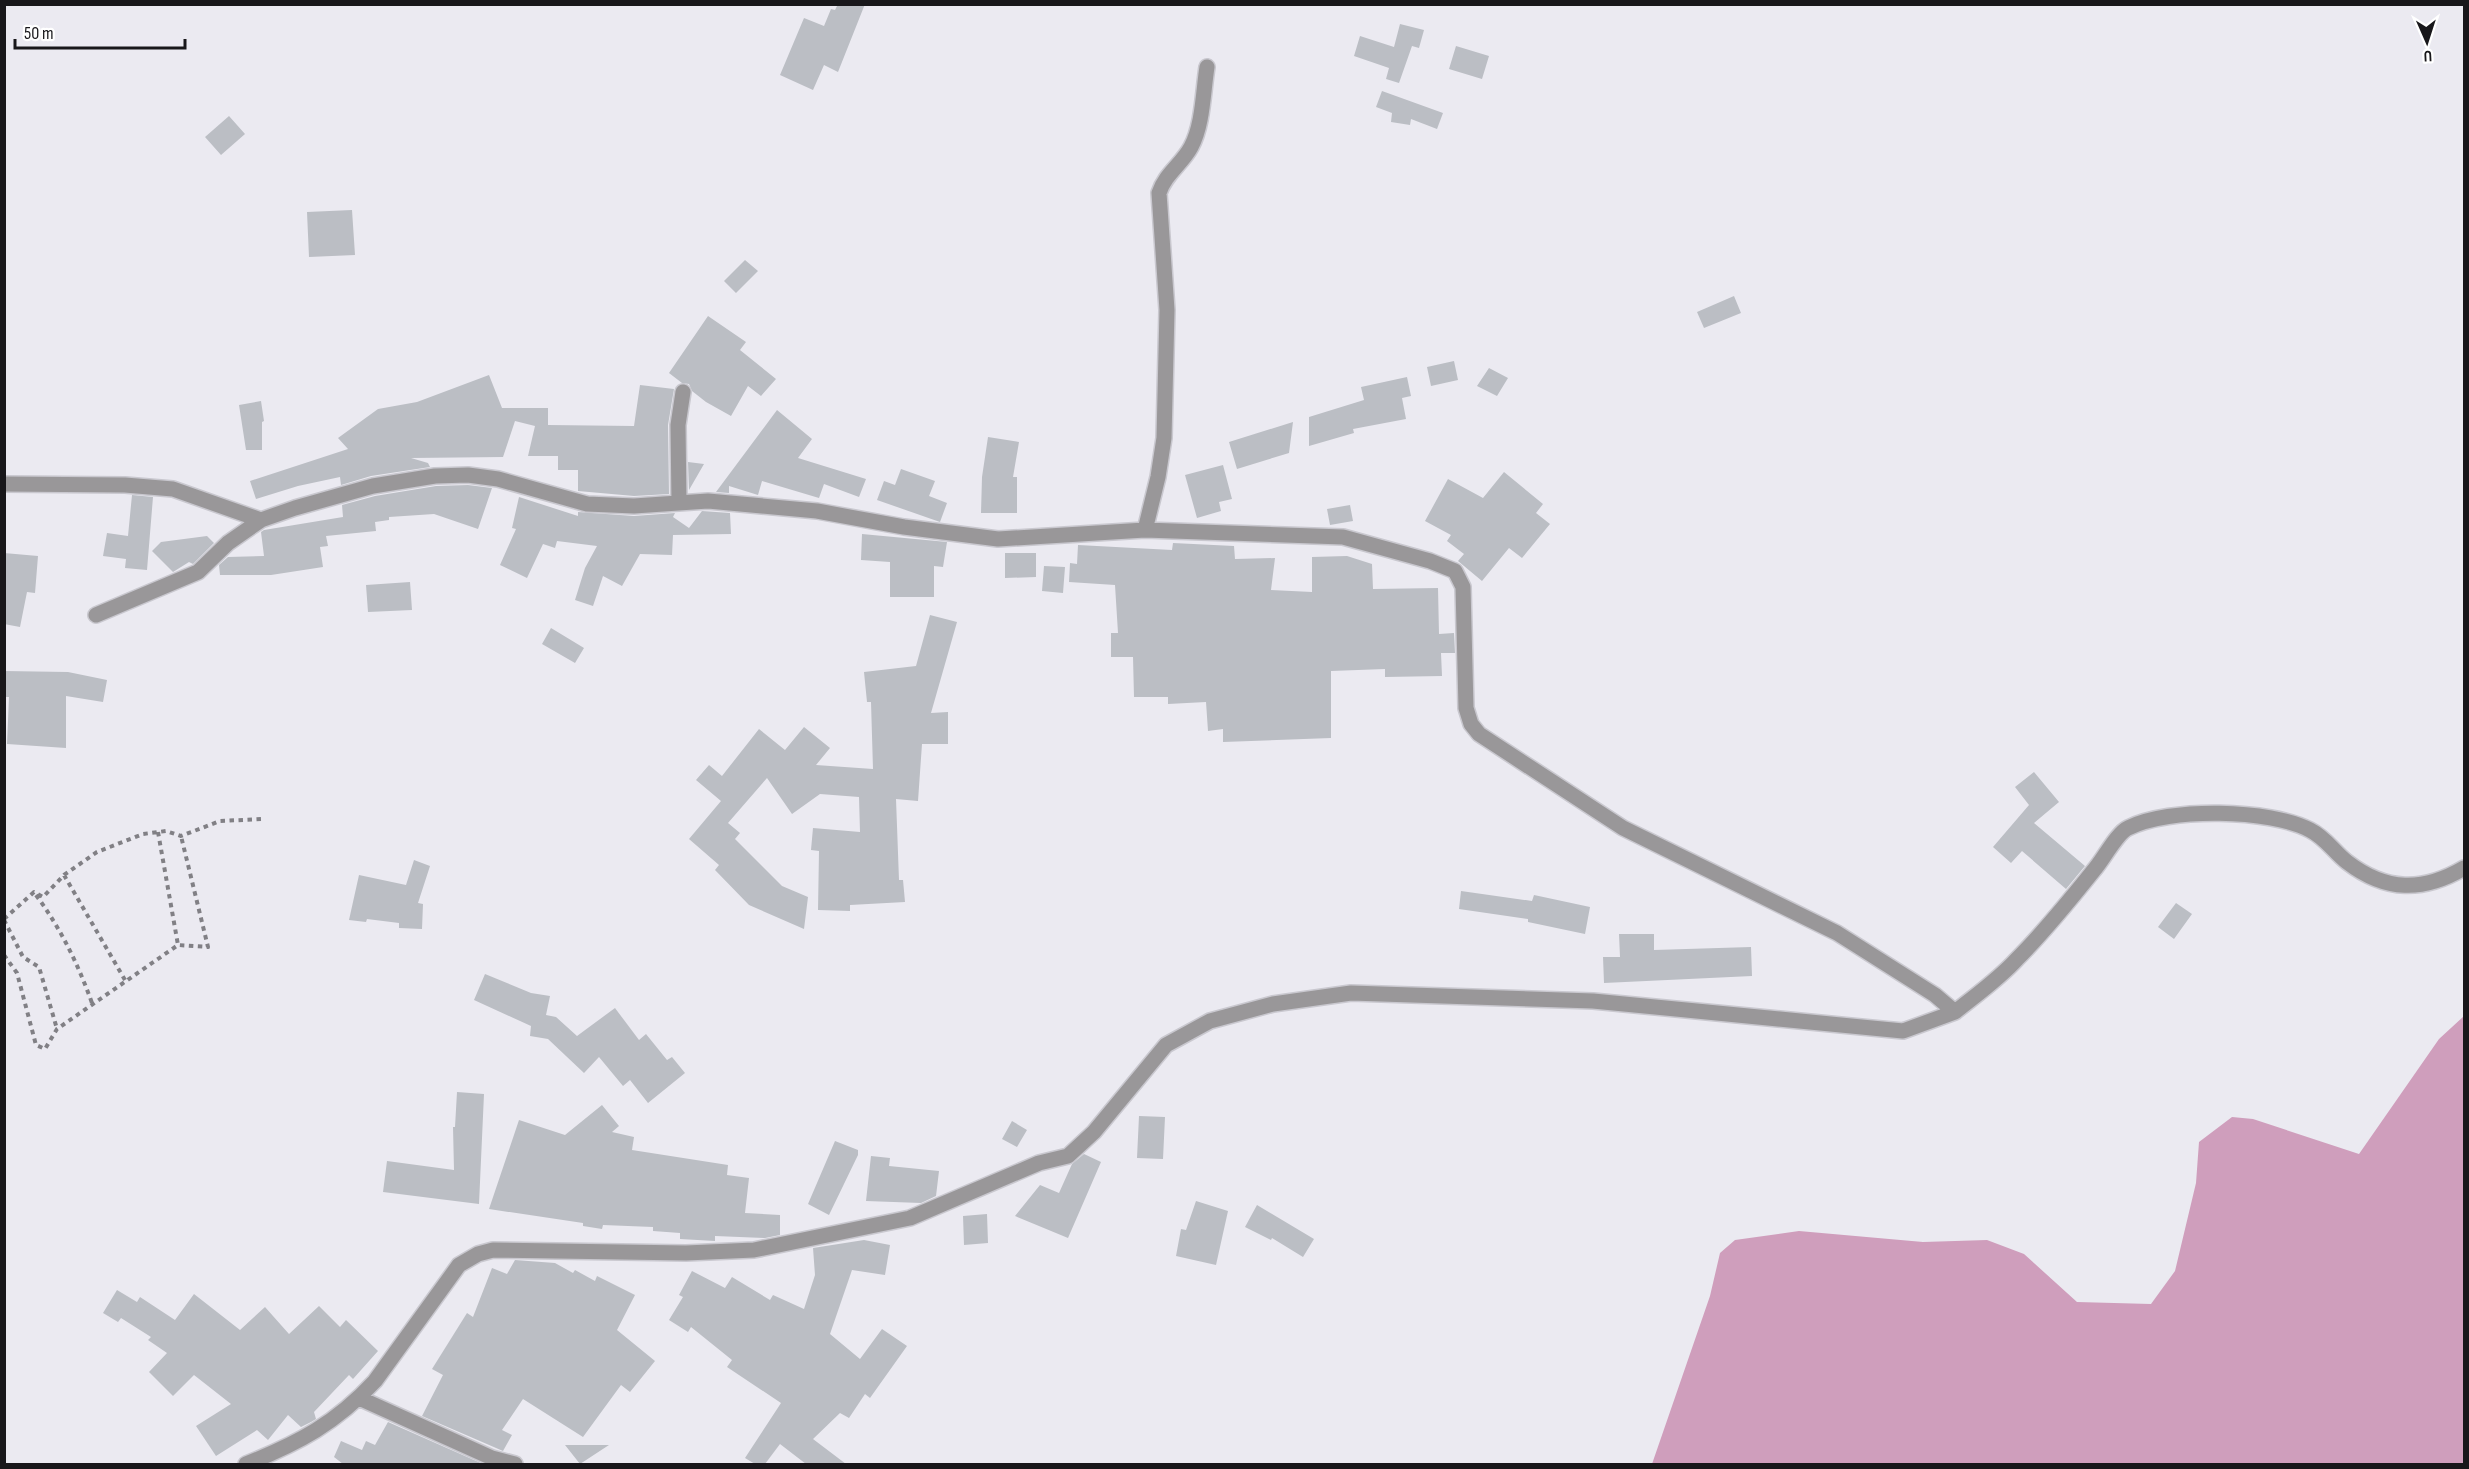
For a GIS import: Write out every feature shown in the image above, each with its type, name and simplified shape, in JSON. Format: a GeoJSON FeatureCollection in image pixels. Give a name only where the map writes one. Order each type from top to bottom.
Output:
{"type":"FeatureCollection","features":[{"type":"Feature","properties":{"kind":"street"},"geometry":{"type":"LineString","coordinates":[[1146,531],[1164,438],[1167,310],[1159,193],[1162,184],[1180,163],[1196,137],[1207,68]]}},
{"type":"Feature","properties":{"kind":"street"},"geometry":{"type":"LineString","coordinates":[[679,503],[678,425],[683,392]]}},
{"type":"Feature","properties":{"kind":"street"},"geometry":{"type":"LineString","coordinates":[[96,615],[198,572],[228,543],[261,520],[373,486],[435,476],[468,475],[498,479],[587,504],[634,506],[708,501],[817,511],[904,527],[998,539],[1146,531],[1343,537],[1430,561],[1455,571],[1463,586],[1466,708],[1471,724],[1479,734],[1623,828],[1837,933],[1935,995],[1955,1012]]}},
{"type":"Feature","properties":{"kind":"street"},"geometry":{"type":"LineString","coordinates":[[4,484],[125,485],[173,489],[261,520]]}},
{"type":"Feature","properties":{"kind":"street"},"geometry":{"type":"LineString","coordinates":[[246,1464],[299,1442],[359,1398],[375,1381],[459,1265],[478,1254],[523,1249],[686,1253],[754,1250],[910,1218],[1039,1163],[1068,1156],[1094,1132],[1166,1046],[1210,1021],[1273,1004],[1351,993],[1593,1001],[1903,1031],[1955,1012],[2016,960],[2094,871],[2126,829],[2157,818],[2196,812],[2241,814],[2309,829],[2331,843],[2346,861],[2379,883],[2411,885],[2441,881],[2464,868]]}},
{"type":"Feature","properties":{"kind":"street"},"geometry":{"type":"LineString","coordinates":[[359,1398],[492,1458],[515,1464]]}},
{"type":"Feature","properties":{"kind":"path"},"geometry":{"type":"LineString","coordinates":[[34,892],[43,897],[64,875],[97,852],[143,834],[158,832],[181,836],[220,821],[263,819]]}},
{"type":"Feature","properties":{"kind":"path"},"geometry":{"type":"LineString","coordinates":[[158,832],[178,945]]}},
{"type":"Feature","properties":{"kind":"path"},"geometry":{"type":"LineString","coordinates":[[4,955],[17,973],[36,1045],[45,1049],[57,1029],[178,945],[208,947],[181,836]]}},
{"type":"Feature","properties":{"kind":"path"},"geometry":{"type":"LineString","coordinates":[[64,875],[125,980]]}},
{"type":"Feature","properties":{"kind":"path"},"geometry":{"type":"LineString","coordinates":[[34,892],[4,920],[23,957],[39,967],[57,1029]]}},
{"type":"Feature","properties":{"kind":"path"},"geometry":{"type":"LineString","coordinates":[[34,892],[60,928],[80,969],[92,1003]]}},
{"type":"Feature","properties":{"kind":"shaded area"},"geometry":{"type":"Polygon","coordinates":[[[2464,1016],[2464,1464],[1652,1464],[1710,1296],[1720,1253],[1735,1240],[1799,1231],[1923,1242],[1987,1240],[2024,1254],[2077,1302],[2151,1304],[2175,1271],[2196,1183],[2199,1142],[2232,1117],[2253,1119],[2359,1154],[2439,1039],[2464,1016]]]}},
{"type":"Feature","properties":{"kind":"building"},"geometry":{"type":"Polygon","coordinates":[[[838,4],[865,4],[838,72],[824,65],[813,90],[780,75],[804,18],[824,26],[831,9],[835,10],[838,4]]]}},
{"type":"Feature","properties":{"kind":"building"},"geometry":{"type":"Polygon","coordinates":[[[1400,24],[1424,30],[1419,48],[1412,46],[1399,83],[1386,79],[1389,68],[1354,56],[1360,36],[1394,47],[1400,24]]]}},
{"type":"Feature","properties":{"kind":"building"},"geometry":{"type":"Polygon","coordinates":[[[1456,46],[1489,56],[1482,79],[1449,69],[1456,46]]]}},
{"type":"Feature","properties":{"kind":"building"},"geometry":{"type":"Polygon","coordinates":[[[1382,91],[1443,113],[1437,129],[1411,119],[1410,125],[1391,122],[1392,113],[1376,107],[1382,91]]]}},
{"type":"Feature","properties":{"kind":"building"},"geometry":{"type":"Polygon","coordinates":[[[229,116],[245,134],[221,155],[205,137],[229,116]]]}},
{"type":"Feature","properties":{"kind":"building"},"geometry":{"type":"Polygon","coordinates":[[[352,210],[355,255],[309,257],[307,212],[352,210]]]}},
{"type":"Feature","properties":{"kind":"building"},"geometry":{"type":"Polygon","coordinates":[[[745,260],[758,271],[736,293],[724,281],[745,260]]]}},
{"type":"Feature","properties":{"kind":"building"},"geometry":{"type":"Polygon","coordinates":[[[1734,296],[1741,313],[1704,328],[1697,312],[1734,296]]]}},
{"type":"Feature","properties":{"kind":"building"},"geometry":{"type":"Polygon","coordinates":[[[708,316],[746,342],[740,350],[776,379],[761,396],[748,386],[731,416],[706,402],[692,391],[689,384],[682,383],[669,373],[708,316]]]}},
{"type":"Feature","properties":{"kind":"building"},"geometry":{"type":"Polygon","coordinates":[[[1454,361],[1458,380],[1431,386],[1427,367],[1454,361]]]}},
{"type":"Feature","properties":{"kind":"building"},"geometry":{"type":"Polygon","coordinates":[[[1489,368],[1508,378],[1497,396],[1477,386],[1489,368]]]}},
{"type":"Feature","properties":{"kind":"building"},"geometry":{"type":"Polygon","coordinates":[[[489,375],[502,408],[548,408],[548,425],[634,426],[640,385],[674,389],[668,425],[669,494],[634,496],[578,491],[578,470],[558,470],[558,456],[528,456],[535,426],[515,421],[503,457],[411,458],[428,463],[430,467],[371,476],[341,485],[340,477],[298,486],[256,499],[250,481],[348,449],[338,438],[378,409],[417,402],[489,375]]]}},
{"type":"Feature","properties":{"kind":"building"},"geometry":{"type":"Polygon","coordinates":[[[1407,377],[1411,396],[1402,398],[1406,419],[1353,429],[1354,433],[1309,446],[1309,417],[1364,400],[1361,387],[1407,377]]]}},
{"type":"Feature","properties":{"kind":"building"},"geometry":{"type":"Polygon","coordinates":[[[261,401],[264,421],[262,422],[262,450],[246,450],[239,405],[261,401]]]}},
{"type":"Feature","properties":{"kind":"building"},"geometry":{"type":"Polygon","coordinates":[[[777,410],[812,439],[798,458],[866,479],[859,497],[824,484],[819,498],[762,481],[758,495],[729,486],[729,493],[716,492],[777,410]]]}},
{"type":"Feature","properties":{"kind":"building"},"geometry":{"type":"Polygon","coordinates":[[[1293,422],[1289,453],[1237,469],[1229,442],[1293,422]]]}},
{"type":"Feature","properties":{"kind":"building"},"geometry":{"type":"Polygon","coordinates":[[[988,437],[1019,442],[1013,477],[1017,477],[1017,513],[981,513],[982,477],[988,437]]]}},
{"type":"Feature","properties":{"kind":"building"},"geometry":{"type":"Polygon","coordinates":[[[688,462],[704,464],[689,490],[688,462]]]}},
{"type":"Feature","properties":{"kind":"building"},"geometry":{"type":"Polygon","coordinates":[[[1223,465],[1232,499],[1219,502],[1221,511],[1197,518],[1185,475],[1223,465]]]}},
{"type":"Feature","properties":{"kind":"building"},"geometry":{"type":"Polygon","coordinates":[[[901,469],[935,481],[929,496],[947,503],[940,522],[877,500],[884,481],[895,485],[901,469]]]}},
{"type":"Feature","properties":{"kind":"building"},"geometry":{"type":"Polygon","coordinates":[[[1504,472],[1543,504],[1536,513],[1550,524],[1522,558],[1509,548],[1482,581],[1458,561],[1464,554],[1447,541],[1451,535],[1425,521],[1448,479],[1483,498],[1504,472]]]}},
{"type":"Feature","properties":{"kind":"building"},"geometry":{"type":"Polygon","coordinates":[[[468,485],[492,488],[478,529],[434,514],[389,517],[389,520],[375,522],[376,531],[326,536],[328,546],[320,547],[323,567],[271,575],[220,575],[219,565],[228,557],[264,556],[261,532],[264,530],[343,517],[342,505],[375,496],[436,486],[468,485]]]}},
{"type":"Feature","properties":{"kind":"building"},"geometry":{"type":"Polygon","coordinates":[[[132,495],[153,497],[147,570],[125,568],[126,559],[103,556],[107,533],[128,536],[132,495]]]}},
{"type":"Feature","properties":{"kind":"building"},"geometry":{"type":"Polygon","coordinates":[[[519,497],[578,516],[578,512],[634,516],[675,513],[673,517],[689,528],[702,511],[730,513],[731,534],[673,535],[672,555],[640,554],[622,586],[603,576],[593,606],[575,600],[585,568],[597,546],[557,541],[555,548],[543,544],[527,578],[500,565],[516,529],[512,528],[519,497]]]}},
{"type":"Feature","properties":{"kind":"building"},"geometry":{"type":"Polygon","coordinates":[[[1350,505],[1353,521],[1330,525],[1327,509],[1350,505]]]}},
{"type":"Feature","properties":{"kind":"building"},"geometry":{"type":"Polygon","coordinates":[[[862,534],[947,542],[943,567],[934,566],[934,597],[890,597],[890,562],[861,560],[862,534]]]}},
{"type":"Feature","properties":{"kind":"building"},"geometry":{"type":"Polygon","coordinates":[[[207,536],[214,543],[193,564],[189,562],[173,572],[152,551],[161,542],[207,536]]]}},
{"type":"Feature","properties":{"kind":"building"},"geometry":{"type":"Polygon","coordinates":[[[1173,543],[1234,546],[1235,559],[1275,558],[1271,590],[1312,592],[1312,557],[1347,556],[1372,564],[1373,589],[1438,588],[1439,634],[1454,633],[1455,653],[1441,653],[1442,676],[1385,677],[1385,669],[1331,671],[1331,738],[1223,742],[1223,729],[1208,731],[1206,702],[1168,704],[1168,697],[1134,697],[1133,657],[1111,657],[1111,633],[1118,633],[1115,585],[1069,582],[1070,563],[1077,564],[1078,545],[1172,550],[1173,543]]]}},
{"type":"Feature","properties":{"kind":"building"},"geometry":{"type":"Polygon","coordinates":[[[4,553],[38,556],[35,593],[27,592],[20,627],[4,624],[4,553]]]}},
{"type":"Feature","properties":{"kind":"building"},"geometry":{"type":"Polygon","coordinates":[[[1005,553],[1036,553],[1036,577],[1005,578],[1005,553]]]}},
{"type":"Feature","properties":{"kind":"building"},"geometry":{"type":"Polygon","coordinates":[[[1044,566],[1065,567],[1063,593],[1042,591],[1044,566]]]}},
{"type":"Feature","properties":{"kind":"building"},"geometry":{"type":"Polygon","coordinates":[[[410,582],[412,610],[368,612],[366,585],[410,582]]]}},
{"type":"Feature","properties":{"kind":"building"},"geometry":{"type":"Polygon","coordinates":[[[930,615],[957,622],[931,713],[948,712],[948,744],[922,744],[918,801],[896,799],[899,880],[903,880],[905,902],[850,905],[850,911],[818,910],[819,851],[811,850],[813,828],[860,832],[859,797],[820,794],[792,814],[767,778],[728,823],[740,833],[735,839],[782,886],[808,897],[804,929],[749,905],[715,870],[719,865],[689,839],[721,801],[696,780],[709,765],[722,776],[759,729],[785,750],[804,727],[830,748],[816,765],[873,769],[871,702],[867,702],[864,672],[916,666],[930,615]]]}},
{"type":"Feature","properties":{"kind":"building"},"geometry":{"type":"Polygon","coordinates":[[[551,628],[584,648],[575,663],[542,644],[551,628]]]}},
{"type":"Feature","properties":{"kind":"building"},"geometry":{"type":"Polygon","coordinates":[[[4,671],[68,672],[107,680],[103,702],[66,696],[66,748],[7,744],[9,697],[4,697],[4,671]]]}},
{"type":"Feature","properties":{"kind":"building"},"geometry":{"type":"Polygon","coordinates":[[[2034,772],[2059,802],[2034,823],[2085,866],[2066,889],[2022,851],[2011,863],[1993,847],[2029,805],[2015,787],[2034,772]]]}},
{"type":"Feature","properties":{"kind":"building"},"geometry":{"type":"Polygon","coordinates":[[[414,860],[430,866],[418,903],[423,904],[422,929],[399,928],[399,923],[367,919],[366,922],[349,920],[359,875],[406,885],[414,860]]]}},
{"type":"Feature","properties":{"kind":"building"},"geometry":{"type":"Polygon","coordinates":[[[1461,891],[1532,901],[1534,895],[1590,907],[1585,934],[1528,922],[1528,919],[1459,909],[1461,891]]]}},
{"type":"Feature","properties":{"kind":"building"},"geometry":{"type":"Polygon","coordinates":[[[2176,903],[2192,914],[2174,939],[2158,927],[2176,903]]]}},
{"type":"Feature","properties":{"kind":"building"},"geometry":{"type":"Polygon","coordinates":[[[1619,934],[1654,934],[1654,950],[1751,947],[1752,976],[1604,983],[1603,957],[1620,957],[1619,934]]]}},
{"type":"Feature","properties":{"kind":"building"},"geometry":{"type":"Polygon","coordinates":[[[485,974],[531,993],[550,996],[546,1015],[556,1017],[577,1036],[615,1008],[639,1040],[646,1034],[667,1060],[672,1057],[685,1073],[648,1103],[630,1080],[623,1086],[599,1057],[584,1073],[548,1039],[530,1036],[531,1026],[474,1000],[485,974]]]}},
{"type":"Feature","properties":{"kind":"building"},"geometry":{"type":"Polygon","coordinates":[[[457,1092],[484,1094],[479,1204],[383,1192],[387,1161],[454,1170],[453,1127],[455,1127],[457,1092]]]}},
{"type":"Feature","properties":{"kind":"building"},"geometry":{"type":"Polygon","coordinates":[[[602,1105],[619,1126],[612,1132],[634,1137],[632,1150],[728,1165],[727,1175],[749,1178],[745,1213],[780,1215],[780,1235],[765,1238],[715,1236],[715,1241],[680,1239],[680,1233],[653,1231],[653,1227],[603,1225],[602,1229],[583,1226],[583,1223],[489,1209],[519,1120],[565,1135],[602,1105]]]}},
{"type":"Feature","properties":{"kind":"building"},"geometry":{"type":"Polygon","coordinates":[[[1139,1116],[1165,1117],[1163,1159],[1137,1158],[1139,1116]]]}},
{"type":"Feature","properties":{"kind":"building"},"geometry":{"type":"Polygon","coordinates":[[[1012,1121],[1027,1130],[1017,1147],[1002,1139],[1012,1121]]]}},
{"type":"Feature","properties":{"kind":"building"},"geometry":{"type":"Polygon","coordinates":[[[835,1141],[858,1150],[858,1155],[829,1215],[808,1204],[835,1141]]]}},
{"type":"Feature","properties":{"kind":"building"},"geometry":{"type":"Polygon","coordinates":[[[1084,1154],[1101,1162],[1068,1238],[1015,1216],[1040,1185],[1059,1193],[1072,1164],[1084,1154]]]}},
{"type":"Feature","properties":{"kind":"building"},"geometry":{"type":"Polygon","coordinates":[[[871,1156],[890,1158],[889,1166],[939,1171],[936,1196],[921,1203],[866,1201],[871,1156]]]}},
{"type":"Feature","properties":{"kind":"building"},"geometry":{"type":"Polygon","coordinates":[[[1196,1201],[1228,1211],[1216,1265],[1176,1256],[1181,1229],[1186,1230],[1196,1201]]]}},
{"type":"Feature","properties":{"kind":"building"},"geometry":{"type":"Polygon","coordinates":[[[1257,1205],[1314,1239],[1303,1257],[1272,1238],[1271,1240],[1245,1227],[1257,1205]]]}},
{"type":"Feature","properties":{"kind":"building"},"geometry":{"type":"Polygon","coordinates":[[[987,1214],[988,1243],[964,1245],[963,1216],[987,1214]]]}},
{"type":"Feature","properties":{"kind":"building"},"geometry":{"type":"Polygon","coordinates":[[[864,1240],[890,1245],[885,1275],[852,1270],[830,1334],[860,1359],[882,1329],[907,1346],[870,1398],[865,1394],[849,1418],[840,1413],[813,1439],[846,1464],[806,1464],[780,1444],[765,1464],[755,1464],[745,1458],[781,1403],[727,1367],[732,1360],[691,1327],[688,1332],[669,1320],[683,1297],[679,1295],[692,1271],[725,1288],[732,1277],[770,1300],[773,1295],[804,1309],[815,1275],[813,1248],[864,1240]]]}},
{"type":"Feature","properties":{"kind":"building"},"geometry":{"type":"Polygon","coordinates":[[[515,1260],[555,1263],[573,1273],[575,1270],[595,1281],[597,1276],[635,1295],[617,1330],[655,1361],[630,1392],[621,1385],[583,1437],[523,1399],[502,1430],[512,1435],[503,1451],[422,1416],[443,1375],[432,1369],[467,1313],[473,1317],[492,1268],[507,1274],[515,1260]]]}},
{"type":"Feature","properties":{"kind":"building"},"geometry":{"type":"Polygon","coordinates":[[[117,1290],[137,1302],[140,1297],[175,1320],[194,1294],[240,1330],[265,1307],[289,1334],[319,1306],[340,1327],[346,1320],[378,1351],[353,1379],[349,1375],[314,1412],[316,1419],[301,1427],[288,1415],[268,1440],[257,1430],[216,1456],[196,1426],[231,1404],[194,1375],[173,1396],[149,1372],[167,1353],[148,1340],[151,1337],[121,1318],[118,1322],[103,1313],[117,1290]]]}},
{"type":"Feature","properties":{"kind":"building"},"geometry":{"type":"Polygon","coordinates":[[[388,1422],[483,1464],[343,1464],[334,1457],[341,1441],[362,1450],[366,1441],[375,1445],[388,1422]]]}},
{"type":"Feature","properties":{"kind":"building"},"geometry":{"type":"Polygon","coordinates":[[[565,1445],[609,1445],[580,1464],[565,1445]]]}}]}
